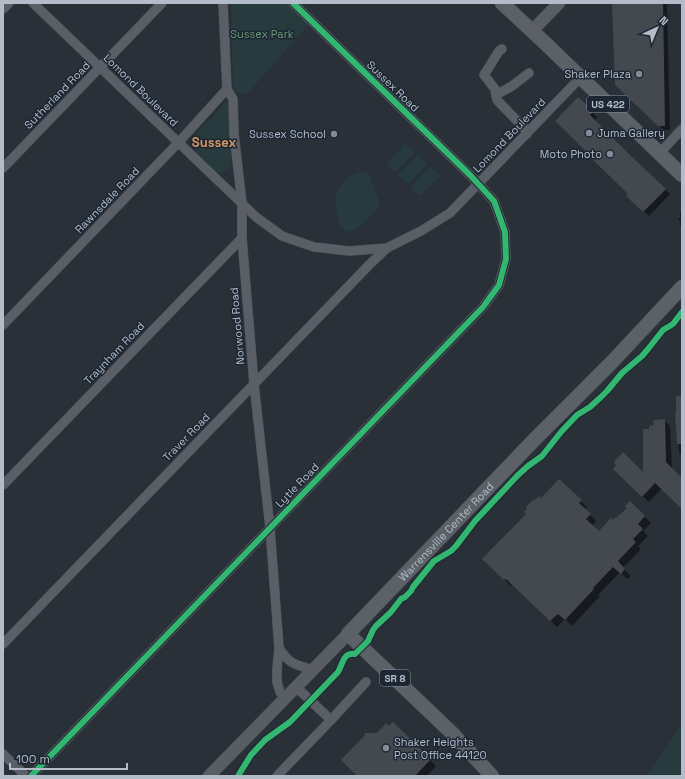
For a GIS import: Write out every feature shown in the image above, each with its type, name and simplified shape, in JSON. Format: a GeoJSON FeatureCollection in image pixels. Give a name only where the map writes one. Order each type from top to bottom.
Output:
{"type":"FeatureCollection","features":[{"type":"Feature","properties":{"kind":"main road","name":"US 422"},"geometry":{"type":"LineString","coordinates":[[502,3],[682,175]]}},
{"type":"Feature","properties":{"kind":"main road"},"geometry":{"type":"LineString","coordinates":[[532,31],[559,3]]}},
{"type":"Feature","properties":{"kind":"main road","name":"Warrensville Center Road"},"geometry":{"type":"LineString","coordinates":[[209,776],[533,441],[613,361],[682,288]]}},
{"type":"Feature","properties":{"kind":"main road","name":"SR 8"},"geometry":{"type":"LineString","coordinates":[[348,634],[441,723],[492,776]]}},
{"type":"Feature","properties":{"kind":"main road","name":"SR 8"},"geometry":{"type":"LineString","coordinates":[[479,763],[487,776]]}},
{"type":"Feature","properties":{"kind":"street"},"geometry":{"type":"LineString","coordinates":[[3,9],[9,3]]}},
{"type":"Feature","properties":{"kind":"street","name":"Lomond Boulevard"},"geometry":{"type":"LineString","coordinates":[[33,3],[256,216],[282,236],[314,247],[349,251],[387,248],[421,231],[450,213],[580,78]]}},
{"type":"Feature","properties":{"kind":"street","name":"Sutherland Road"},"geometry":{"type":"LineString","coordinates":[[3,168],[162,3]]}},
{"type":"Feature","properties":{"kind":"street","name":"Norwood Road"},"geometry":{"type":"LineString","coordinates":[[224,3],[227,89],[233,99],[234,134],[242,203],[242,238],[254,384],[270,528],[279,648],[277,682],[280,692],[285,698]]}},
{"type":"Feature","properties":{"kind":"street","name":"Sussex Road"},"geometry":{"type":"LineString","coordinates":[[293,3],[479,184]]}},
{"type":"Feature","properties":{"kind":"street"},"geometry":{"type":"LineString","coordinates":[[502,49],[499,51],[484,75],[495,89],[497,100],[525,129],[527,134]]}},
{"type":"Feature","properties":{"kind":"street"},"geometry":{"type":"LineString","coordinates":[[496,95],[530,73]]}},
{"type":"Feature","properties":{"kind":"street","name":"Rawnsdale Road"},"geometry":{"type":"LineString","coordinates":[[3,325],[178,143],[227,89]]}},
{"type":"Feature","properties":{"kind":"street"},"geometry":{"type":"LineString","coordinates":[[659,154],[682,129]]}},
{"type":"Feature","properties":{"kind":"street","name":"Lytle Road"},"geometry":{"type":"LineString","coordinates":[[31,776],[483,307],[499,286],[506,259],[505,232],[494,201],[479,184]]}},
{"type":"Feature","properties":{"kind":"street","name":"Traynham Road"},"geometry":{"type":"LineString","coordinates":[[3,485],[242,238]]}},
{"type":"Feature","properties":{"kind":"street","name":"Traver Road"},"geometry":{"type":"LineString","coordinates":[[3,644],[387,248]]}},
{"type":"Feature","properties":{"kind":"street"},"geometry":{"type":"LineString","coordinates":[[279,648],[286,658],[293,663],[313,670]]}},
{"type":"Feature","properties":{"kind":"street"},"geometry":{"type":"LineString","coordinates":[[277,776],[366,682]]}},
{"type":"Feature","properties":{"kind":"street"},"geometry":{"type":"LineString","coordinates":[[296,687],[331,720]]}},
{"type":"Feature","properties":{"kind":"street"},"geometry":{"type":"LineString","coordinates":[[3,754],[26,776]]}},
{"type":"Feature","properties":{"kind":"green space","name":"Sussex Park"},"geometry":{"type":"Polygon","coordinates":[[[231,3],[287,3],[309,24],[248,93],[236,93],[233,87],[231,3]]]}},
{"type":"Feature","properties":{"kind":"green space"},"geometry":{"type":"Polygon","coordinates":[[[226,100],[229,102],[228,115],[232,155],[229,168],[221,173],[207,166],[193,148],[191,141],[216,114],[226,100]]]}},
{"type":"Feature","properties":{"kind":"green space"},"geometry":{"type":"Polygon","coordinates":[[[405,143],[415,152],[395,172],[386,163],[405,143]]]}},
{"type":"Feature","properties":{"kind":"green space"},"geometry":{"type":"Polygon","coordinates":[[[418,155],[427,164],[408,184],[398,175],[418,155]]]}},
{"type":"Feature","properties":{"kind":"green space"},"geometry":{"type":"Polygon","coordinates":[[[430,166],[440,176],[420,196],[411,187],[430,166]]]}},
{"type":"Feature","properties":{"kind":"green space"},"geometry":{"type":"Polygon","coordinates":[[[363,171],[369,175],[380,203],[367,221],[358,228],[348,232],[342,228],[339,222],[335,197],[340,186],[346,179],[363,171]]]}},
{"type":"Feature","properties":{"kind":"green space"},"geometry":{"type":"Polygon","coordinates":[[[682,723],[682,776],[647,776],[679,728],[682,723]]]}},
{"type":"Feature","properties":{"kind":"building","name":"Shaker Plaza"},"geometry":{"type":"Polygon","coordinates":[[[612,3],[663,3],[665,126],[658,126],[615,85],[612,3]]]}},
{"type":"Feature","properties":{"kind":"building"},"geometry":{"type":"Polygon","coordinates":[[[578,97],[593,111],[590,115],[666,189],[643,212],[626,196],[628,194],[555,121],[578,97]]]}},
{"type":"Feature","properties":{"kind":"building"},"geometry":{"type":"Polygon","coordinates":[[[676,396],[682,396],[682,444],[677,444],[675,412],[676,396]]]}},
{"type":"Feature","properties":{"kind":"building"},"geometry":{"type":"Polygon","coordinates":[[[665,419],[666,462],[682,478],[682,509],[655,483],[642,497],[613,469],[616,465],[614,462],[623,452],[643,472],[643,429],[649,429],[650,425],[653,426],[654,420],[665,419]]]}},
{"type":"Feature","properties":{"kind":"building"},"geometry":{"type":"Polygon","coordinates":[[[559,479],[582,500],[579,503],[591,514],[586,519],[599,531],[611,518],[613,520],[627,508],[625,506],[630,501],[645,516],[638,524],[643,529],[633,539],[636,542],[618,561],[625,569],[621,574],[613,567],[565,620],[558,614],[550,621],[506,579],[504,580],[482,559],[526,514],[524,512],[527,508],[526,507],[539,496],[541,498],[559,479]]]}},
{"type":"Feature","properties":{"kind":"building","name":"Shaker Heights Post Office 44120"},"geometry":{"type":"Polygon","coordinates":[[[393,722],[431,759],[415,776],[357,776],[341,760],[365,735],[364,733],[377,733],[386,723],[389,726],[393,722]]]}},
{"type":"Feature","properties":{"kind":"cycle path"},"geometry":{"type":"LineString","coordinates":[[31,776],[483,307],[499,285],[506,259],[505,232],[494,201],[470,175],[293,3]]}},
{"type":"Feature","properties":{"kind":"cycle path"},"geometry":{"type":"LineString","coordinates":[[238,776],[251,755],[265,740],[290,722],[338,672],[344,659],[348,655],[355,654],[368,641],[376,626],[391,612],[401,599],[411,591],[434,561],[451,551],[456,546],[475,521],[518,475],[542,456],[577,415],[590,407],[601,397],[622,373],[642,356],[663,330],[673,324],[682,312]]}},
{"type":"Feature","properties":{"kind":"place","name":"Shaker Plaza"},"geometry":{"type":"Point","coordinates":[639,74]}},
{"type":"Feature","properties":{"kind":"place","name":"Juma Gallery"},"geometry":{"type":"Point","coordinates":[589,133]}},
{"type":"Feature","properties":{"kind":"place","name":"Sussex School"},"geometry":{"type":"Point","coordinates":[334,134]}},
{"type":"Feature","properties":{"kind":"place","name":"Moto Photo"},"geometry":{"type":"Point","coordinates":[610,154]}},
{"type":"Feature","properties":{"kind":"place","name":"Shaker Heights Post Office 44120"},"geometry":{"type":"Point","coordinates":[386,748]}},
{"type":"Feature","properties":{"kind":"district","name":"Sussex"},"geometry":{"type":"Point","coordinates":[214,142]}}]}
